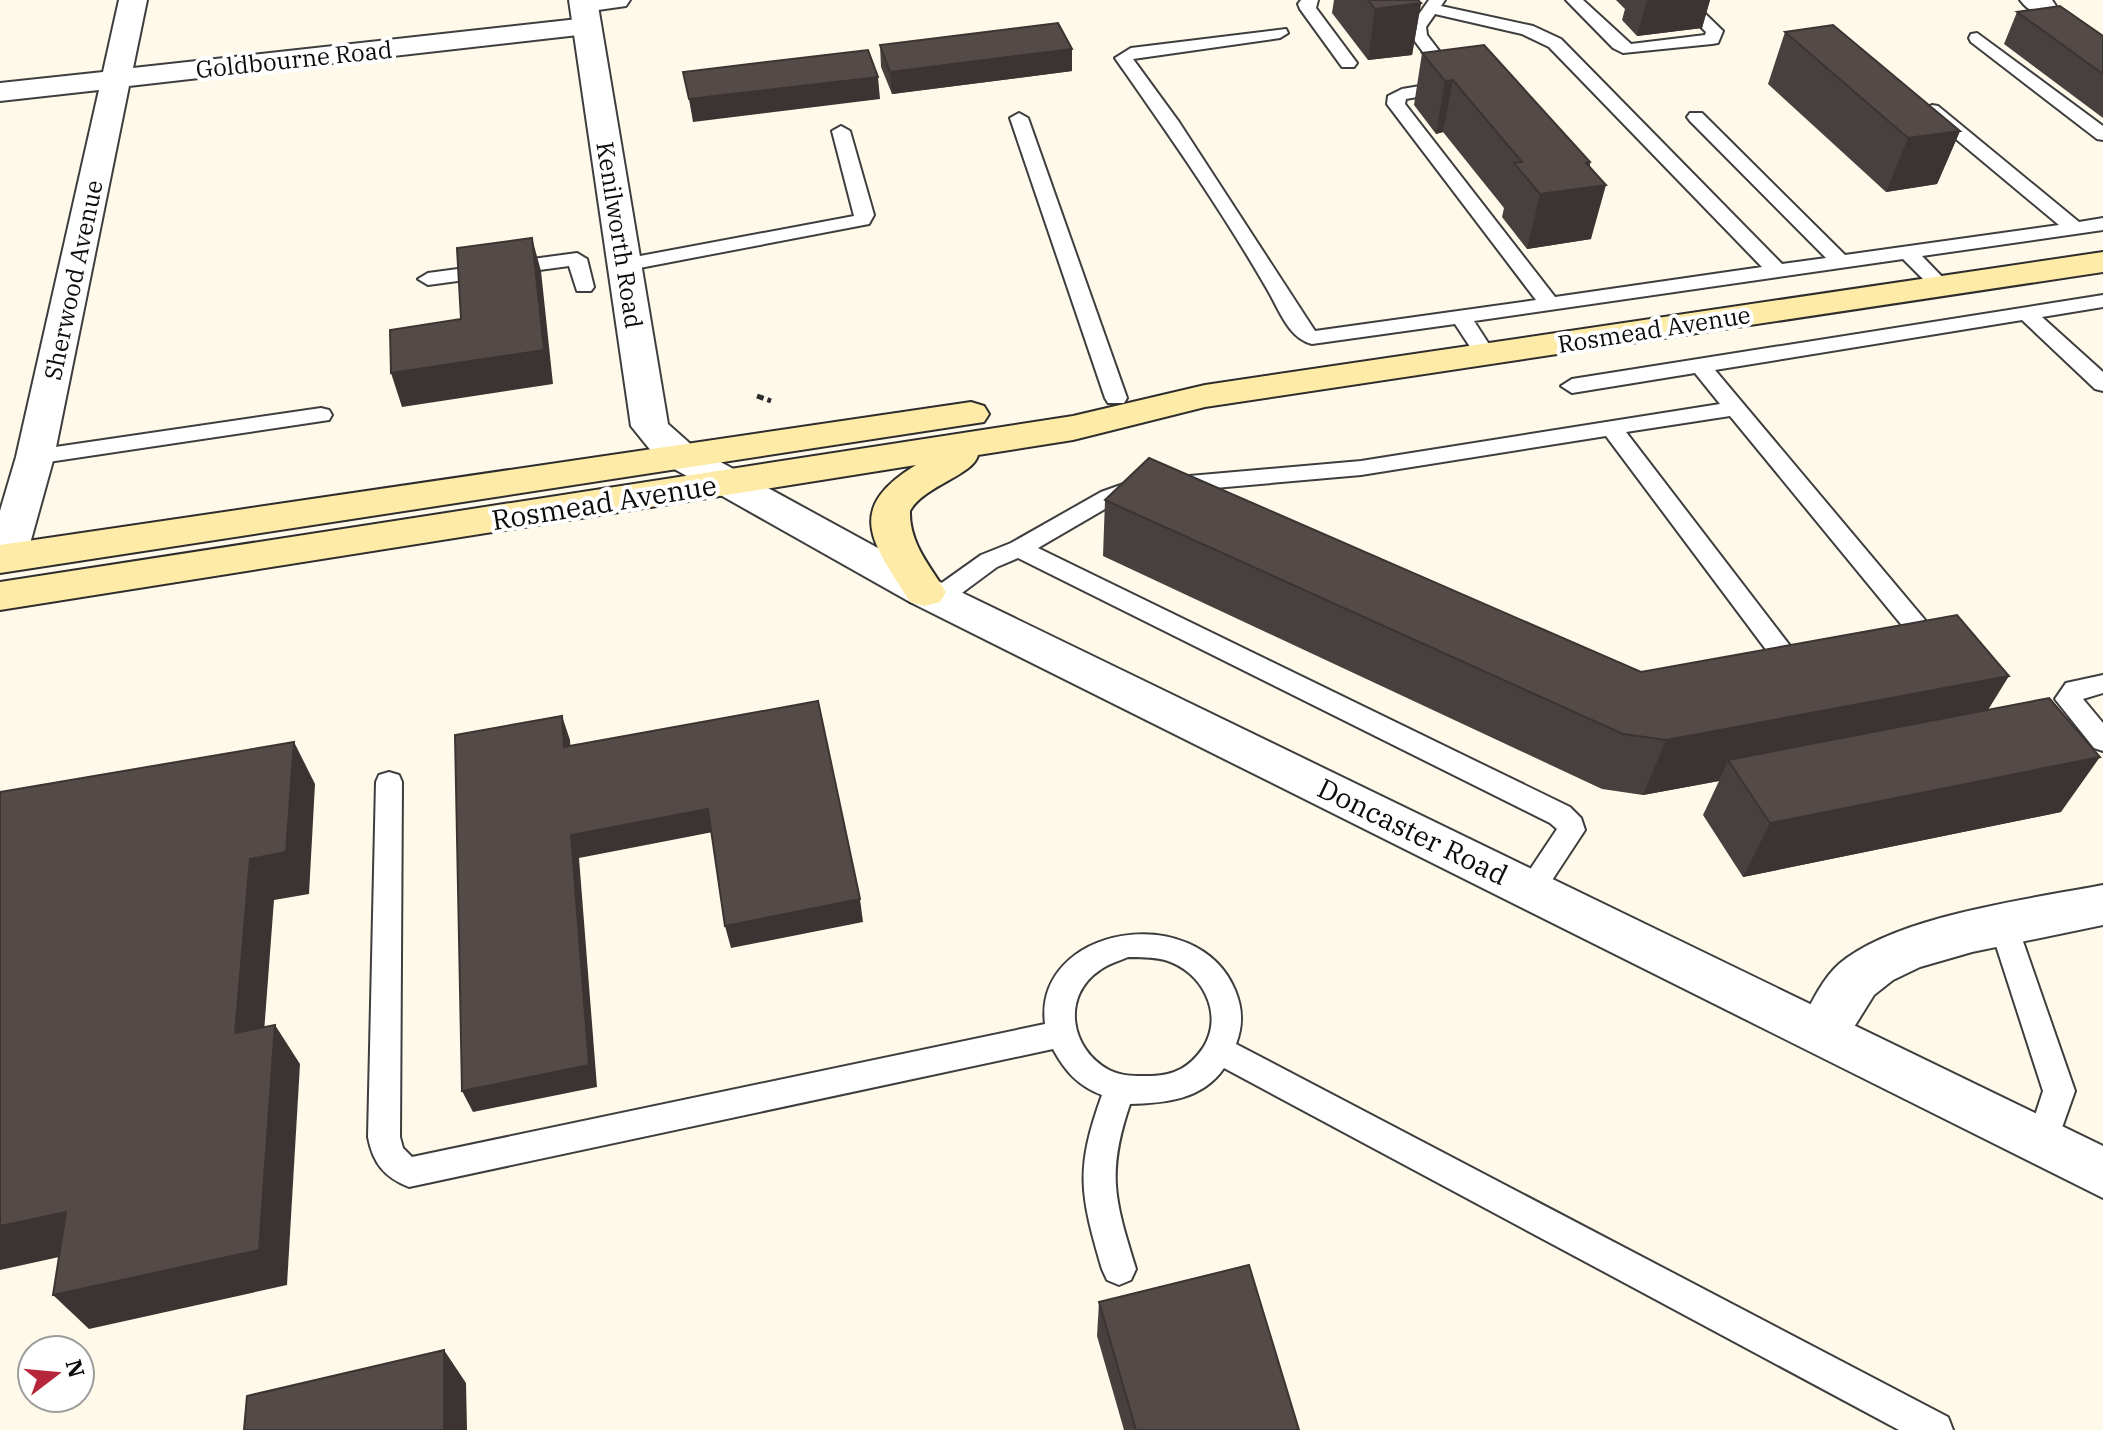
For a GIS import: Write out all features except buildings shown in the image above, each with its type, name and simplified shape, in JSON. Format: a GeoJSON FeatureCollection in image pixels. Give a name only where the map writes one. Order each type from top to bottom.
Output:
{"type":"FeatureCollection","features":[{"type":"Feature","properties":{"kind":"main road","name":"Rosmead Avenue"},"geometry":{"type":"LineString","coordinates":[[2,571],[726,483],[1073,428],[1205,396],[2103,262]]}},
{"type":"Feature","properties":{"kind":"main road","name":"Rosmead Avenue"},"geometry":{"type":"LineString","coordinates":[[2,571],[682,457],[1061,401],[1205,396]]}},
{"type":"Feature","properties":{"kind":"main road"},"geometry":{"type":"LineString","coordinates":[[931,595],[897,551],[889,526],[895,499],[915,480],[991,441]]}},
{"type":"Feature","properties":{"kind":"street","name":"Sherwood Avenue"},"geometry":{"type":"LineString","coordinates":[[2,571],[35,457],[133,0]]}},
{"type":"Feature","properties":{"kind":"street","name":"Goldbourne Road"},"geometry":{"type":"LineString","coordinates":[[0,92],[116,79],[585,10],[616,0]]}},
{"type":"Feature","properties":{"kind":"street","name":"Kenilworth Road"},"geometry":{"type":"LineString","coordinates":[[585,10],[650,426],[665,444],[682,457],[726,483]]}},
{"type":"Feature","properties":{"kind":"street","name":"Doncaster Road"},"geometry":{"type":"LineString","coordinates":[[726,483],[931,595],[1823,1032],[2103,1173]]}},
{"type":"Feature","properties":{"kind":"street"},"geometry":{"type":"LineString","coordinates":[[1823,1032],[1856,980],[1902,951],[2103,905]]}},
{"type":"Feature","properties":{"kind":"lane"},"geometry":{"type":"LineString","coordinates":[[1310,0],[1306,4],[1308,9],[1348,63]]}},
{"type":"Feature","properties":{"kind":"lane"},"geometry":{"type":"LineString","coordinates":[[1574,0],[1619,44],[1629,49],[1712,39],[1715,31],[1682,0]]}},
{"type":"Feature","properties":{"kind":"lane"},"geometry":{"type":"LineString","coordinates":[[1432,52],[1419,36],[1418,27],[1434,4],[1527,30],[1555,43],[1777,271]]}},
{"type":"Feature","properties":{"kind":"lane"},"geometry":{"type":"LineString","coordinates":[[1280,33],[1124,54],[1123,58],[1179,135],[1306,336],[1312,338],[2103,224]]}},
{"type":"Feature","properties":{"kind":"lane"},"geometry":{"type":"LineString","coordinates":[[1977,38],[2103,135]]}},
{"type":"Feature","properties":{"kind":"lane"},"geometry":{"type":"LineString","coordinates":[[1463,84],[1402,94],[1397,96],[1396,104],[1550,304]]}},
{"type":"Feature","properties":{"kind":"lane"},"geometry":{"type":"LineString","coordinates":[[1919,100],[2075,228]]}},
{"type":"Feature","properties":{"kind":"lane"},"geometry":{"type":"LineString","coordinates":[[1696,117],[1841,262]]}},
{"type":"Feature","properties":{"kind":"lane"},"geometry":{"type":"LineString","coordinates":[[1019,118],[1116,398]]}},
{"type":"Feature","properties":{"kind":"lane"},"geometry":{"type":"LineString","coordinates":[[581,265],[624,262],[862,220],[864,215],[841,131]]}},
{"type":"Feature","properties":{"kind":"lane"},"geometry":{"type":"LineString","coordinates":[[1908,253],[1940,285]]}},
{"type":"Feature","properties":{"kind":"lane"},"geometry":{"type":"LineString","coordinates":[[428,279],[577,259],[581,265],[584,287]]}},
{"type":"Feature","properties":{"kind":"lane"},"geometry":{"type":"LineString","coordinates":[[1572,386],[2103,301]]}},
{"type":"Feature","properties":{"kind":"lane"},"geometry":{"type":"LineString","coordinates":[[2026,313],[2103,384]]}},
{"type":"Feature","properties":{"kind":"lane"},"geometry":{"type":"LineString","coordinates":[[1461,316],[1485,355]]}},
{"type":"Feature","properties":{"kind":"lane"},"geometry":{"type":"LineString","coordinates":[[1699,364],[1954,671]]}},
{"type":"Feature","properties":{"kind":"lane"},"geometry":{"type":"LineString","coordinates":[[931,595],[1109,497],[1132,488],[1361,468],[1736,408]]}},
{"type":"Feature","properties":{"kind":"lane"},"geometry":{"type":"LineString","coordinates":[[35,457],[321,415]]}},
{"type":"Feature","properties":{"kind":"lane"},"geometry":{"type":"LineString","coordinates":[[1612,429],[1793,667],[1808,672],[1824,669]]}},
{"type":"Feature","properties":{"kind":"lane"},"geometry":{"type":"LineString","coordinates":[[1019,549],[1560,815],[1571,830],[1531,889]]}},
{"type":"Feature","properties":{"kind":"lane"},"geometry":{"type":"LineString","coordinates":[[1902,653],[1934,647]]}},
{"type":"Feature","properties":{"kind":"lane"},"geometry":{"type":"LineString","coordinates":[[2103,684],[2075,690],[2068,699],[2103,741]]}},
{"type":"Feature","properties":{"kind":"lane"},"geometry":{"type":"LineString","coordinates":[[389,782],[384,1137],[395,1166],[409,1172],[1060,1034]]}},
{"type":"Feature","properties":{"kind":"lane"},"geometry":{"type":"LineString","coordinates":[[2004,927],[2059,1091],[2042,1143]]}},
{"type":"Feature","properties":{"kind":"lane"},"geometry":{"type":"LineString","coordinates":[[1126,945],[1152,945],[1178,951],[1200,964],[1217,983],[1227,1005],[1228,1028],[1220,1051],[1204,1071],[1180,1086],[1151,1092],[1120,1089],[1093,1076],[1073,1058],[1060,1034],[1057,1009],[1065,985],[1081,965],[1101,951],[1126,945]]}},
{"type":"Feature","properties":{"kind":"lane"},"geometry":{"type":"LineString","coordinates":[[1220,1051],[1935,1430]]}},
{"type":"Feature","properties":{"kind":"lane"},"geometry":{"type":"LineString","coordinates":[[1119,1269],[1101,1207],[1097,1172],[1102,1140],[1120,1089]]}}]}
